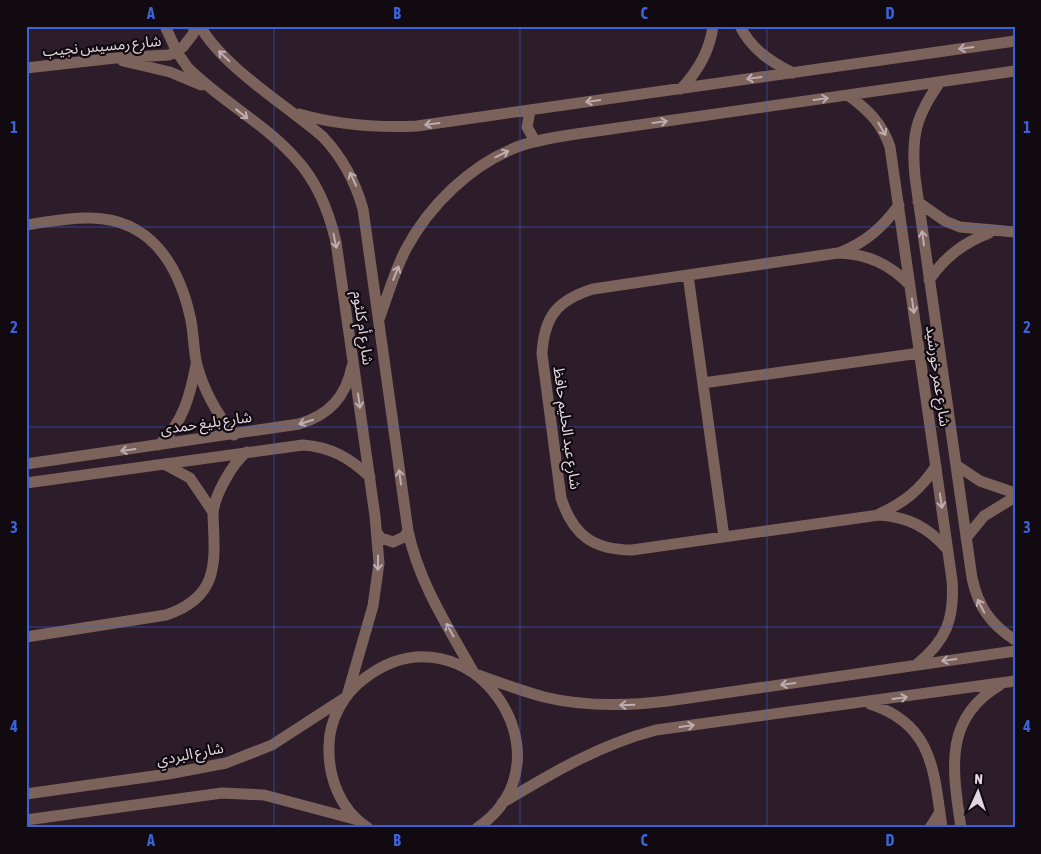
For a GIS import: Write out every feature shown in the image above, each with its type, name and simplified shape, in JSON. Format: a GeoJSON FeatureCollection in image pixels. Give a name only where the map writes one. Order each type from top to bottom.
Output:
{"type":"FeatureCollection","features":[{"type":"Feature","properties":{"kind":"street","name":"شارع أم كلثوم"},"geometry":{"type":"LineString","coordinates":[[165,26],[177,52],[188,68],[216,94],[291,154],[312,181],[323,200],[336,242],[370,477],[379,563],[373,606],[346,697]]}},
{"type":"Feature","properties":{"kind":"street","name":"شارع رمسيس نجيب"},"geometry":{"type":"LineString","coordinates":[[26,68],[177,52],[189,41],[195,26]]}},
{"type":"Feature","properties":{"kind":"street","name":"شارع أم كلثوم"},"geometry":{"type":"LineString","coordinates":[[200,26],[210,41],[229,61],[334,149],[352,178],[363,209],[408,532],[422,578],[476,674]]}},
{"type":"Feature","properties":{"kind":"street"},"geometry":{"type":"LineString","coordinates":[[681,89],[701,64],[707,50],[713,26]]}},
{"type":"Feature","properties":{"kind":"street"},"geometry":{"type":"LineString","coordinates":[[740,26],[753,45],[764,56],[793,72]]}},
{"type":"Feature","properties":{"kind":"street"},"geometry":{"type":"LineString","coordinates":[[292,112],[342,124],[392,128],[530,111],[1015,41]]}},
{"type":"Feature","properties":{"kind":"street"},"geometry":{"type":"LineString","coordinates":[[94,60],[120,61],[162,70],[194,82],[216,94]]}},
{"type":"Feature","properties":{"kind":"street"},"geometry":{"type":"LineString","coordinates":[[379,318],[406,250],[419,227],[468,175],[483,164],[517,147],[535,142],[1015,72]]}},
{"type":"Feature","properties":{"kind":"street","name":"شارع عمر خورشيد"},"geometry":{"type":"LineString","coordinates":[[940,82],[924,106],[914,132],[915,177],[918,202],[972,578],[976,596],[986,615],[1000,630],[1015,640]]}},
{"type":"Feature","properties":{"kind":"street","name":"شارع عمر خورشيد"},"geometry":{"type":"LineString","coordinates":[[848,95],[871,113],[883,130],[890,148],[952,580],[953,599],[950,619],[943,637],[931,653],[916,665]]}},
{"type":"Feature","properties":{"kind":"street"},"geometry":{"type":"LineString","coordinates":[[530,111],[527,127],[535,142]]}},
{"type":"Feature","properties":{"kind":"street"},"geometry":{"type":"LineString","coordinates":[[895,179],[906,174],[915,177]]}},
{"type":"Feature","properties":{"kind":"street"},"geometry":{"type":"LineString","coordinates":[[918,202],[931,213],[953,224],[976,230],[1015,232]]}},
{"type":"Feature","properties":{"kind":"street","name":"شارع عبد الحليم حافظ"},"geometry":{"type":"LineString","coordinates":[[838,253],[860,243],[879,230],[899,205]]}},
{"type":"Feature","properties":{"kind":"street"},"geometry":{"type":"LineString","coordinates":[[26,225],[70,219],[98,218],[112,220],[131,227],[148,238],[164,253],[175,271],[190,316],[196,363],[210,400],[234,435]]}},
{"type":"Feature","properties":{"kind":"street"},"geometry":{"type":"LineString","coordinates":[[929,280],[950,254],[964,244],[995,231]]}},
{"type":"Feature","properties":{"kind":"street","name":"شارع عبد الحليم حافظ"},"geometry":{"type":"LineString","coordinates":[[910,285],[885,264],[870,257],[838,253],[593,289],[575,294],[560,305],[549,319],[543,336],[542,354],[561,498],[567,516],[578,532],[594,544],[613,550],[632,550],[879,514],[902,518],[924,527],[947,549]]}},
{"type":"Feature","properties":{"kind":"street"},"geometry":{"type":"LineString","coordinates":[[688,275],[724,537]]}},
{"type":"Feature","properties":{"kind":"street"},"geometry":{"type":"LineString","coordinates":[[703,383],[920,353]]}},
{"type":"Feature","properties":{"kind":"street","name":"شارع بليغ حمدى"},"geometry":{"type":"LineString","coordinates":[[26,464],[280,428],[316,419],[331,409],[342,395],[350,378],[353,360]]}},
{"type":"Feature","properties":{"kind":"street"},"geometry":{"type":"LineString","coordinates":[[159,445],[169,436],[184,413],[196,363]]}},
{"type":"Feature","properties":{"kind":"street"},"geometry":{"type":"LineString","coordinates":[[280,428],[285,435],[283,446]]}},
{"type":"Feature","properties":{"kind":"street"},"geometry":{"type":"LineString","coordinates":[[26,483],[283,446],[320,446],[339,453],[355,463],[370,477]]}},
{"type":"Feature","properties":{"kind":"street"},"geometry":{"type":"LineString","coordinates":[[26,637],[152,618],[182,610],[196,600],[207,586],[213,570],[215,540],[213,512],[227,474],[240,456],[249,451]]}},
{"type":"Feature","properties":{"kind":"street"},"geometry":{"type":"LineString","coordinates":[[50,461],[53,479]]}},
{"type":"Feature","properties":{"kind":"street"},"geometry":{"type":"LineString","coordinates":[[163,463],[173,466],[190,478],[213,512]]}},
{"type":"Feature","properties":{"kind":"street"},"geometry":{"type":"LineString","coordinates":[[956,465],[980,481],[1015,493]]}},
{"type":"Feature","properties":{"kind":"street","name":"شارع عبد الحليم حافظ"},"geometry":{"type":"LineString","coordinates":[[879,514],[906,500],[927,479],[936,466]]}},
{"type":"Feature","properties":{"kind":"street"},"geometry":{"type":"LineString","coordinates":[[966,538],[984,516],[1015,497]]}},
{"type":"Feature","properties":{"kind":"street"},"geometry":{"type":"LineString","coordinates":[[377,534],[381,538],[393,542],[399,540],[408,532]]}},
{"type":"Feature","properties":{"kind":"street"},"geometry":{"type":"LineString","coordinates":[[952,580],[960,583],[972,578]]}},
{"type":"Feature","properties":{"kind":"street"},"geometry":{"type":"LineString","coordinates":[[363,825],[344,803],[334,783],[329,762],[329,740],[334,718],[346,697],[358,683],[388,664],[406,659],[441,660],[476,674],[546,697],[583,703],[625,705],[668,701],[1015,651]]}},
{"type":"Feature","properties":{"kind":"street"},"geometry":{"type":"LineString","coordinates":[[476,674],[493,689],[505,706],[513,725],[517,745],[516,765],[511,785],[500,805],[493,828]]}},
{"type":"Feature","properties":{"kind":"street"},"geometry":{"type":"LineString","coordinates":[[477,828],[500,805],[582,756],[631,737],[684,726],[866,703],[1009,682]]}},
{"type":"Feature","properties":{"kind":"street"},"geometry":{"type":"LineString","coordinates":[[973,828],[961,825],[956,791],[954,752],[958,735],[965,718],[975,703],[1009,682]]}},
{"type":"Feature","properties":{"kind":"street","name":"شارع البردي"},"geometry":{"type":"LineString","coordinates":[[26,794],[177,773],[226,763],[272,745],[346,697]]}},
{"type":"Feature","properties":{"kind":"street"},"geometry":{"type":"LineString","coordinates":[[866,703],[886,709],[903,720],[918,734],[928,752],[942,828]]}},
{"type":"Feature","properties":{"kind":"street"},"geometry":{"type":"LineString","coordinates":[[937,794],[944,787],[950,787],[956,791]]}},
{"type":"Feature","properties":{"kind":"street"},"geometry":{"type":"LineString","coordinates":[[26,820],[222,793],[270,797],[363,825]]}},
{"type":"Feature","properties":{"kind":"street"},"geometry":{"type":"LineString","coordinates":[[930,828],[940,812]]}}]}
